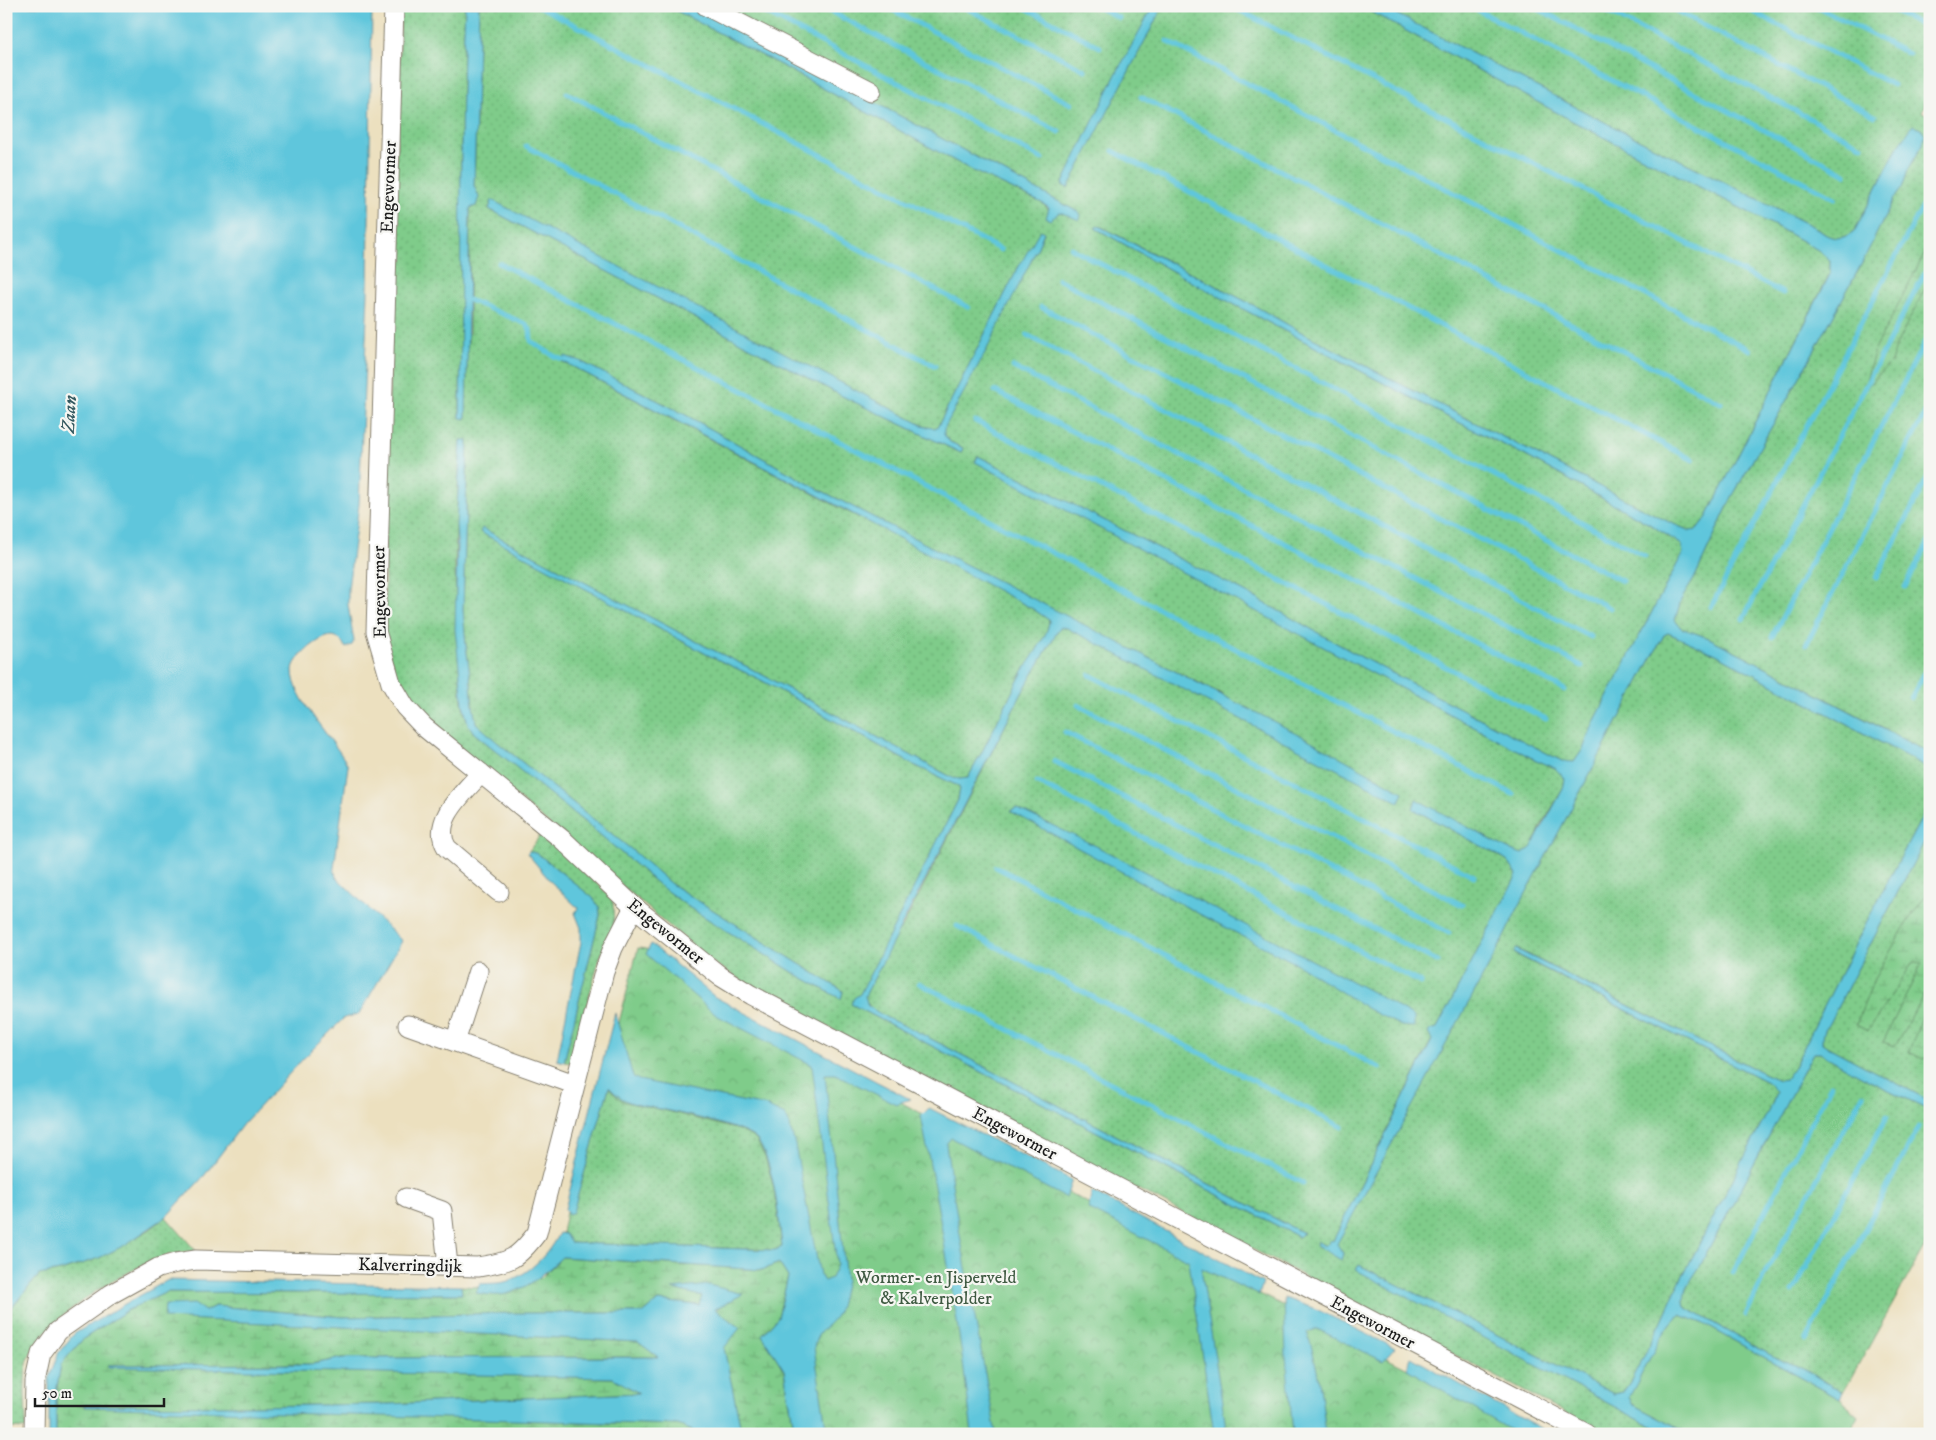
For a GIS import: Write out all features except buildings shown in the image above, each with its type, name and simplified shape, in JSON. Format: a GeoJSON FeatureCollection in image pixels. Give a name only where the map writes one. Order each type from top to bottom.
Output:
{"type":"FeatureCollection","features":[{"type":"Feature","properties":{"kind":"street","name":"Engewormer"},"geometry":{"type":"LineString","coordinates":[[394,6],[376,631],[391,683],[405,707],[424,726],[562,840],[634,907],[720,976],[750,995],[1587,1434]]}},
{"type":"Feature","properties":{"kind":"street"},"geometry":{"type":"LineString","coordinates":[[706,6],[871,91]]}},
{"type":"Feature","properties":{"kind":"street"},"geometry":{"type":"LineString","coordinates":[[481,773],[447,814],[442,829],[442,839],[447,848],[499,892]]}},
{"type":"Feature","properties":{"kind":"street","name":"Kalverringdijk"},"geometry":{"type":"LineString","coordinates":[[34,1434],[35,1382],[41,1354],[58,1331],[111,1294],[158,1268],[196,1260],[478,1266],[505,1263],[522,1252],[537,1233],[604,972],[613,948],[634,907]]}},
{"type":"Feature","properties":{"kind":"street"},"geometry":{"type":"LineString","coordinates":[[455,1042],[478,971]]}},
{"type":"Feature","properties":{"kind":"street"},"geometry":{"type":"LineString","coordinates":[[408,1025],[574,1084]]}},
{"type":"Feature","properties":{"kind":"street"},"geometry":{"type":"LineString","coordinates":[[406,1198],[442,1212],[448,1266]]}},
{"type":"Feature","properties":{"kind":"green space"},"geometry":{"type":"Polygon","coordinates":[[[401,6],[465,6],[461,160],[460,417],[469,332],[470,208],[476,206],[479,197],[474,186],[479,6],[667,6],[786,68],[973,171],[1042,203],[1054,215],[1060,212],[1067,214],[1080,213],[696,6],[1153,6],[1116,75],[1062,185],[1068,187],[1163,6],[1360,6],[1578,124],[1818,250],[1830,259],[1830,273],[1707,517],[1697,530],[1690,531],[1454,412],[1098,225],[1095,228],[1201,287],[1524,455],[1651,525],[1682,545],[1683,553],[1594,722],[1583,749],[1574,762],[1562,761],[1363,658],[1245,592],[978,456],[975,461],[1534,759],[1555,768],[1563,774],[1565,779],[1563,789],[1542,825],[1531,849],[1522,854],[1508,849],[1416,800],[1413,809],[1507,860],[1517,875],[1437,1028],[1430,1030],[1428,1033],[1432,1039],[1333,1241],[1331,1240],[1325,1246],[1344,1255],[1336,1244],[1499,947],[1664,635],[1668,633],[1716,654],[1930,769],[1930,802],[1868,919],[1793,1069],[1786,1079],[1779,1080],[1765,1074],[1517,949],[1515,954],[1767,1082],[1776,1091],[1773,1102],[1678,1285],[1660,1325],[1623,1392],[1614,1394],[1359,1265],[1357,1269],[1666,1434],[1606,1434],[759,991],[712,962],[426,720],[400,687],[385,641],[385,535],[401,6]],[[492,201],[489,209],[844,397],[961,453],[963,448],[950,442],[944,435],[943,430],[1044,233],[1018,268],[938,426],[935,428],[926,427],[492,201]],[[565,357],[562,361],[844,510],[911,543],[1033,609],[1049,620],[1046,634],[1021,675],[968,778],[953,778],[748,667],[483,529],[481,532],[708,655],[759,679],[912,764],[958,786],[960,789],[958,800],[860,995],[851,1004],[1299,1237],[1303,1233],[912,1029],[884,1017],[871,1008],[865,996],[895,936],[903,926],[1023,691],[1060,627],[1067,628],[1224,695],[818,489],[684,414],[580,361],[565,357]],[[461,440],[455,587],[460,680],[462,703],[474,733],[598,833],[660,886],[690,908],[796,974],[841,999],[843,991],[671,884],[476,723],[463,610],[468,441],[461,440]]]}},
{"type":"Feature","properties":{"kind":"green space"},"geometry":{"type":"Polygon","coordinates":[[[1381,6],[1930,6],[1930,88],[1922,112],[1930,116],[1930,753],[1743,655],[1709,638],[1681,628],[1675,620],[1681,600],[1694,579],[1732,497],[1862,263],[1893,200],[1902,188],[1908,170],[1923,144],[1922,130],[1913,126],[1897,148],[1855,230],[1850,234],[1836,238],[1618,129],[1381,6]]]}},
{"type":"Feature","properties":{"kind":"green space"},"geometry":{"type":"Polygon","coordinates":[[[1930,243],[1930,279],[1898,341],[1891,362],[1863,391],[1875,349],[1930,243]]]}},
{"type":"Feature","properties":{"kind":"green space"},"geometry":{"type":"Polygon","coordinates":[[[1930,831],[1930,1101],[1822,1043],[1824,1031],[1930,831]]]}},
{"type":"Feature","properties":{"kind":"green space"},"geometry":{"type":"Polygon","coordinates":[[[541,834],[601,886],[613,902],[614,926],[599,960],[571,1063],[564,1062],[600,915],[599,907],[593,898],[538,854],[529,851],[541,834]]]}},
{"type":"Feature","properties":{"kind":"green space"},"geometry":{"type":"Polygon","coordinates":[[[1930,889],[1930,931],[1927,937],[1930,937],[1930,983],[1895,1046],[1883,1042],[1922,963],[1913,962],[1868,1031],[1856,1025],[1874,979],[1908,921],[1930,889]]]}},
{"type":"Feature","properties":{"kind":"green space","name":"Wormer- en Jisperveld & Kalverpolder"},"geometry":{"type":"Polygon","coordinates":[[[638,948],[647,949],[675,973],[713,1001],[1203,1265],[1536,1434],[795,1434],[779,1318],[789,1277],[779,1263],[782,1247],[776,1194],[765,1157],[756,1139],[739,1130],[625,1102],[617,1097],[609,1087],[617,1030],[638,948]]]}},
{"type":"Feature","properties":{"kind":"green space"},"geometry":{"type":"Polygon","coordinates":[[[1930,995],[1930,1056],[1923,1059],[1909,1052],[1930,995]]]}},
{"type":"Feature","properties":{"kind":"green space"},"geometry":{"type":"Polygon","coordinates":[[[1813,1053],[1820,1053],[1868,1080],[1930,1110],[1930,1237],[1843,1393],[1809,1372],[1776,1358],[1685,1307],[1684,1302],[1688,1286],[1813,1053]]]}},
{"type":"Feature","properties":{"kind":"green space"},"geometry":{"type":"Polygon","coordinates":[[[609,1087],[617,1096],[739,1130],[754,1138],[762,1149],[771,1175],[782,1247],[775,1250],[570,1243],[565,1234],[562,1233],[566,1212],[568,1215],[573,1211],[609,1087]]]}},
{"type":"Feature","properties":{"kind":"green space"},"geometry":{"type":"Polygon","coordinates":[[[166,1217],[196,1251],[168,1255],[143,1265],[82,1300],[63,1315],[34,1347],[27,1364],[25,1387],[26,1429],[6,1428],[6,1314],[39,1275],[61,1271],[99,1258],[149,1230],[166,1217]]]}},
{"type":"Feature","properties":{"kind":"green space"},"geometry":{"type":"Polygon","coordinates":[[[562,1257],[762,1270],[779,1263],[788,1277],[778,1317],[762,1335],[784,1370],[795,1434],[742,1434],[715,1309],[742,1294],[675,1289],[703,1296],[699,1305],[658,1301],[644,1313],[515,1313],[343,1317],[215,1306],[205,1311],[164,1317],[638,1342],[659,1357],[342,1358],[313,1364],[108,1365],[613,1378],[641,1393],[388,1404],[248,1406],[84,1405],[678,1425],[700,1434],[56,1434],[56,1393],[61,1364],[83,1339],[128,1310],[167,1292],[462,1294],[461,1286],[479,1287],[477,1293],[541,1278],[562,1257]]]}},
{"type":"Feature","properties":{"kind":"green space"},"geometry":{"type":"Polygon","coordinates":[[[1680,1315],[1700,1322],[1840,1399],[1859,1415],[1849,1434],[1689,1434],[1632,1404],[1629,1397],[1653,1352],[1667,1329],[1680,1315]]]}},
{"type":"Feature","properties":{"kind":"water","name":"Zaan"},"geometry":{"type":"Polygon","coordinates":[[[6,6],[372,6],[368,293],[359,504],[348,589],[348,605],[354,641],[352,645],[346,648],[336,637],[327,637],[308,648],[297,660],[293,670],[299,694],[348,766],[334,868],[336,877],[402,941],[359,1014],[344,1018],[302,1060],[243,1124],[204,1176],[166,1217],[125,1245],[99,1258],[60,1271],[39,1275],[6,1314],[6,6]]]}},
{"type":"Feature","properties":{"kind":"water"},"geometry":{"type":"Polygon","coordinates":[[[465,6],[479,6],[474,186],[479,197],[476,206],[470,208],[466,419],[460,418],[461,160],[465,6]]]}},
{"type":"Feature","properties":{"kind":"water"},"geometry":{"type":"Polygon","coordinates":[[[667,6],[696,6],[1080,213],[1079,220],[1060,212],[1050,220],[1046,218],[1049,208],[1042,203],[973,171],[786,68],[667,6]]]}},
{"type":"Feature","properties":{"kind":"water"},"geometry":{"type":"Polygon","coordinates":[[[1153,6],[1163,6],[1068,188],[1062,185],[1116,74],[1153,6]]]}},
{"type":"Feature","properties":{"kind":"water"},"geometry":{"type":"Polygon","coordinates":[[[1360,6],[1381,6],[1618,129],[1836,238],[1846,236],[1855,230],[1897,148],[1913,125],[1925,134],[1923,144],[1908,170],[1902,188],[1893,200],[1862,263],[1732,497],[1694,579],[1681,600],[1675,620],[1681,628],[1709,638],[1743,655],[1930,753],[1930,769],[1716,654],[1668,633],[1664,635],[1499,947],[1337,1244],[1344,1255],[1341,1260],[1316,1245],[1317,1241],[1325,1246],[1331,1240],[1333,1241],[1432,1040],[1428,1033],[1430,1030],[1437,1028],[1517,875],[1507,860],[1413,809],[1416,799],[1508,849],[1522,854],[1531,848],[1563,789],[1565,779],[1555,768],[1534,759],[975,462],[978,456],[1245,592],[1363,658],[1562,761],[1574,762],[1583,749],[1594,722],[1683,553],[1682,545],[1651,525],[1524,455],[1201,287],[1095,228],[1097,225],[1255,306],[1454,412],[1690,531],[1697,530],[1707,517],[1830,274],[1830,260],[1818,250],[1578,124],[1360,6]]]}},
{"type":"Feature","properties":{"kind":"water"},"geometry":{"type":"Polygon","coordinates":[[[492,200],[926,427],[935,428],[938,426],[1018,268],[1040,230],[1044,232],[987,349],[944,429],[944,435],[950,442],[963,448],[961,453],[844,397],[489,209],[492,200]]]}},
{"type":"Feature","properties":{"kind":"water"},"geometry":{"type":"Polygon","coordinates":[[[565,356],[580,361],[684,414],[818,489],[1304,737],[1403,792],[1399,802],[1067,628],[1060,627],[1023,691],[865,996],[868,1006],[887,1018],[912,1029],[1303,1233],[1299,1237],[851,1004],[854,998],[860,994],[958,800],[960,789],[958,786],[912,764],[759,679],[708,655],[480,532],[482,528],[748,667],[953,778],[968,778],[1021,675],[1046,633],[1049,620],[1033,609],[562,361],[565,356]]]}},
{"type":"Feature","properties":{"kind":"water"},"geometry":{"type":"Polygon","coordinates":[[[461,440],[468,440],[463,610],[476,723],[671,884],[843,991],[841,999],[796,974],[690,908],[660,886],[598,833],[474,733],[468,724],[463,704],[455,630],[456,525],[461,440]]]}},
{"type":"Feature","properties":{"kind":"water"},"geometry":{"type":"Polygon","coordinates":[[[1930,802],[1930,831],[1824,1031],[1822,1043],[1930,1101],[1930,1110],[1868,1080],[1820,1053],[1813,1053],[1690,1282],[1684,1297],[1685,1307],[1776,1358],[1809,1372],[1843,1393],[1840,1399],[1700,1322],[1680,1315],[1674,1320],[1660,1340],[1629,1397],[1632,1404],[1689,1434],[1666,1434],[1356,1270],[1359,1265],[1614,1394],[1623,1392],[1660,1325],[1678,1285],[1773,1102],[1776,1091],[1767,1082],[1514,953],[1516,949],[1765,1074],[1779,1080],[1786,1079],[1793,1069],[1868,919],[1930,802]]]}},
{"type":"Feature","properties":{"kind":"water"},"geometry":{"type":"Polygon","coordinates":[[[1016,808],[1098,847],[1372,992],[1414,1017],[1414,1027],[1401,1026],[1368,1009],[1297,964],[1203,916],[1010,811],[1016,808]]]}},
{"type":"Feature","properties":{"kind":"water"},"geometry":{"type":"Polygon","coordinates":[[[529,851],[538,854],[593,898],[599,907],[600,915],[564,1062],[557,1060],[581,942],[581,928],[575,913],[578,908],[551,882],[527,853],[529,851]]]}},
{"type":"Feature","properties":{"kind":"water"},"geometry":{"type":"Polygon","coordinates":[[[651,944],[715,997],[910,1099],[896,1104],[835,1074],[825,1074],[846,1281],[838,1312],[818,1336],[814,1347],[827,1434],[795,1434],[784,1370],[762,1335],[778,1317],[788,1277],[779,1263],[762,1270],[562,1257],[542,1275],[518,1290],[497,1295],[476,1293],[480,1284],[505,1282],[532,1268],[545,1255],[559,1233],[565,1234],[571,1243],[775,1250],[782,1247],[772,1176],[763,1150],[757,1140],[740,1130],[696,1117],[626,1101],[609,1087],[573,1212],[568,1215],[565,1209],[615,1013],[633,1077],[639,1080],[766,1106],[785,1115],[795,1145],[820,1275],[824,1281],[831,1278],[837,1265],[812,1065],[716,1015],[646,954],[651,944]]]}},
{"type":"Feature","properties":{"kind":"water"},"geometry":{"type":"Polygon","coordinates":[[[929,1108],[1072,1180],[1066,1198],[951,1138],[946,1144],[959,1229],[996,1434],[972,1434],[950,1275],[921,1116],[929,1108]]]}},
{"type":"Feature","properties":{"kind":"water"},"geometry":{"type":"Polygon","coordinates":[[[1092,1192],[1263,1283],[1259,1295],[1201,1268],[1227,1434],[1214,1434],[1189,1261],[1088,1209],[1092,1192]]]}},
{"type":"Feature","properties":{"kind":"water"},"geometry":{"type":"Polygon","coordinates":[[[168,1280],[461,1286],[462,1294],[167,1292],[128,1310],[83,1339],[61,1364],[56,1393],[56,1434],[49,1434],[49,1377],[59,1352],[74,1334],[168,1280]]]}},
{"type":"Feature","properties":{"kind":"water"},"geometry":{"type":"Polygon","coordinates":[[[709,1285],[743,1294],[715,1309],[740,1328],[724,1348],[742,1434],[700,1434],[678,1425],[85,1407],[83,1405],[248,1406],[388,1404],[639,1393],[613,1378],[108,1367],[108,1365],[313,1364],[342,1358],[658,1357],[638,1342],[164,1318],[165,1305],[194,1304],[205,1311],[215,1306],[343,1317],[515,1313],[644,1313],[658,1301],[699,1305],[702,1296],[672,1289],[709,1285]]]}},
{"type":"Feature","properties":{"kind":"water"},"geometry":{"type":"Polygon","coordinates":[[[1284,1298],[1316,1309],[1395,1348],[1383,1361],[1317,1329],[1307,1332],[1317,1370],[1326,1434],[1293,1434],[1286,1356],[1284,1298]]]}},
{"type":"Feature","properties":{"kind":"water"},"geometry":{"type":"Polygon","coordinates":[[[1411,1357],[1549,1434],[1517,1434],[1407,1369],[1411,1357]]]}},
{"type":"Feature","properties":{"kind":"waterway"},"geometry":{"type":"LineString","coordinates":[[539,6],[1001,250]]}},
{"type":"Feature","properties":{"kind":"waterway"},"geometry":{"type":"LineString","coordinates":[[753,6],[1042,159]]}},
{"type":"Feature","properties":{"kind":"waterway"},"geometry":{"type":"LineString","coordinates":[[820,6],[1059,132]]}},
{"type":"Feature","properties":{"kind":"waterway"},"geometry":{"type":"LineString","coordinates":[[885,6],[1071,104]]}},
{"type":"Feature","properties":{"kind":"waterway"},"geometry":{"type":"LineString","coordinates":[[962,6],[1085,70]]}},
{"type":"Feature","properties":{"kind":"waterway"},"geometry":{"type":"LineString","coordinates":[[1022,6],[1100,47]]}},
{"type":"Feature","properties":{"kind":"waterway"},"geometry":{"type":"LineString","coordinates":[[1096,6],[1119,18]]}},
{"type":"Feature","properties":{"kind":"waterway"},"geometry":{"type":"LineString","coordinates":[[1231,6],[1783,293]]}},
{"type":"Feature","properties":{"kind":"waterway"},"geometry":{"type":"LineString","coordinates":[[1470,6],[1835,198]]}},
{"type":"Feature","properties":{"kind":"waterway"},"geometry":{"type":"LineString","coordinates":[[1533,6],[1846,174]]}},
{"type":"Feature","properties":{"kind":"waterway"},"geometry":{"type":"LineString","coordinates":[[1597,6],[1862,146]]}},
{"type":"Feature","properties":{"kind":"waterway"},"geometry":{"type":"LineString","coordinates":[[1667,6],[1875,116]]}},
{"type":"Feature","properties":{"kind":"waterway"},"geometry":{"type":"LineString","coordinates":[[1742,6],[1893,85]]}},
{"type":"Feature","properties":{"kind":"waterway"},"geometry":{"type":"LineString","coordinates":[[1816,6],[1909,54]]}},
{"type":"Feature","properties":{"kind":"waterway"},"geometry":{"type":"LineString","coordinates":[[1886,6],[1925,27]]}},
{"type":"Feature","properties":{"kind":"waterway"},"geometry":{"type":"LineString","coordinates":[[1167,41],[1750,350]]}},
{"type":"Feature","properties":{"kind":"waterway"},"geometry":{"type":"LineString","coordinates":[[567,93],[968,307]]}},
{"type":"Feature","properties":{"kind":"waterway"},"geometry":{"type":"LineString","coordinates":[[1141,97],[1721,403]]}},
{"type":"Feature","properties":{"kind":"waterway"},"geometry":{"type":"LineString","coordinates":[[526,146],[935,366]]}},
{"type":"Feature","properties":{"kind":"waterway"},"geometry":{"type":"LineString","coordinates":[[1113,151],[1693,460]]}},
{"type":"Feature","properties":{"kind":"waterway"},"geometry":{"type":"LineString","coordinates":[[1711,607],[1930,192]]}},
{"type":"Feature","properties":{"kind":"waterway"},"geometry":{"type":"LineString","coordinates":[[1071,248],[1645,556]]}},
{"type":"Feature","properties":{"kind":"waterway"},"geometry":{"type":"LineString","coordinates":[[499,263],[1513,794]]}},
{"type":"Feature","properties":{"kind":"waterway"},"geometry":{"type":"LineString","coordinates":[[1743,619],[1930,263]]}},
{"type":"Feature","properties":{"kind":"waterway"},"geometry":{"type":"LineString","coordinates":[[1058,279],[1622,581]]}},
{"type":"Feature","properties":{"kind":"waterway"},"geometry":{"type":"LineString","coordinates":[[469,300],[526,324],[530,329],[531,341],[562,359]]}},
{"type":"Feature","properties":{"kind":"waterway"},"geometry":{"type":"LineString","coordinates":[[1041,307],[1610,608]]}},
{"type":"Feature","properties":{"kind":"waterway"},"geometry":{"type":"LineString","coordinates":[[1772,637],[1930,332]]}},
{"type":"Feature","properties":{"kind":"waterway"},"geometry":{"type":"LineString","coordinates":[[1027,335],[1591,637]]}},
{"type":"Feature","properties":{"kind":"waterway"},"geometry":{"type":"LineString","coordinates":[[1013,367],[1582,666]]}},
{"type":"Feature","properties":{"kind":"waterway"},"geometry":{"type":"LineString","coordinates":[[995,391],[1565,690]]}},
{"type":"Feature","properties":{"kind":"waterway"},"geometry":{"type":"LineString","coordinates":[[1806,645],[1930,404]]}},
{"type":"Feature","properties":{"kind":"waterway"},"geometry":{"type":"LineString","coordinates":[[975,421],[1546,719]]}},
{"type":"Feature","properties":{"kind":"waterway"},"geometry":{"type":"LineString","coordinates":[[1876,578],[1930,473]]}},
{"type":"Feature","properties":{"kind":"waterway"},"geometry":{"type":"LineString","coordinates":[[1905,587],[1930,540]]}},
{"type":"Feature","properties":{"kind":"waterway"},"geometry":{"type":"LineString","coordinates":[[1911,698],[1930,663]]}},
{"type":"Feature","properties":{"kind":"waterway"},"geometry":{"type":"LineString","coordinates":[[1090,675],[1474,876]]}},
{"type":"Feature","properties":{"kind":"waterway"},"geometry":{"type":"LineString","coordinates":[[1078,705],[1462,905]]}},
{"type":"Feature","properties":{"kind":"waterway"},"geometry":{"type":"LineString","coordinates":[[1065,732],[1449,933]]}},
{"type":"Feature","properties":{"kind":"waterway"},"geometry":{"type":"LineString","coordinates":[[1054,761],[1438,962]]}},
{"type":"Feature","properties":{"kind":"waterway"},"geometry":{"type":"LineString","coordinates":[[1037,782],[1421,983]]}},
{"type":"Feature","properties":{"kind":"waterway"},"geometry":{"type":"LineString","coordinates":[[996,867],[1380,1068]]}},
{"type":"Feature","properties":{"kind":"waterway"},"geometry":{"type":"LineString","coordinates":[[957,926],[1342,1127]]}},
{"type":"Feature","properties":{"kind":"waterway"},"geometry":{"type":"LineString","coordinates":[[919,983],[1303,1183]]}},
{"type":"Feature","properties":{"kind":"waterway"},"geometry":{"type":"LineString","coordinates":[[1733,1273],[1831,1085]]}},
{"type":"Feature","properties":{"kind":"waterway"},"geometry":{"type":"LineString","coordinates":[[1746,1315],[1764,1276],[1863,1095]]}},
{"type":"Feature","properties":{"kind":"waterway"},"geometry":{"type":"LineString","coordinates":[[1793,1292],[1887,1116]]}},
{"type":"Feature","properties":{"kind":"waterway"},"geometry":{"type":"LineString","coordinates":[[1806,1341],[1919,1127]]}}]}
